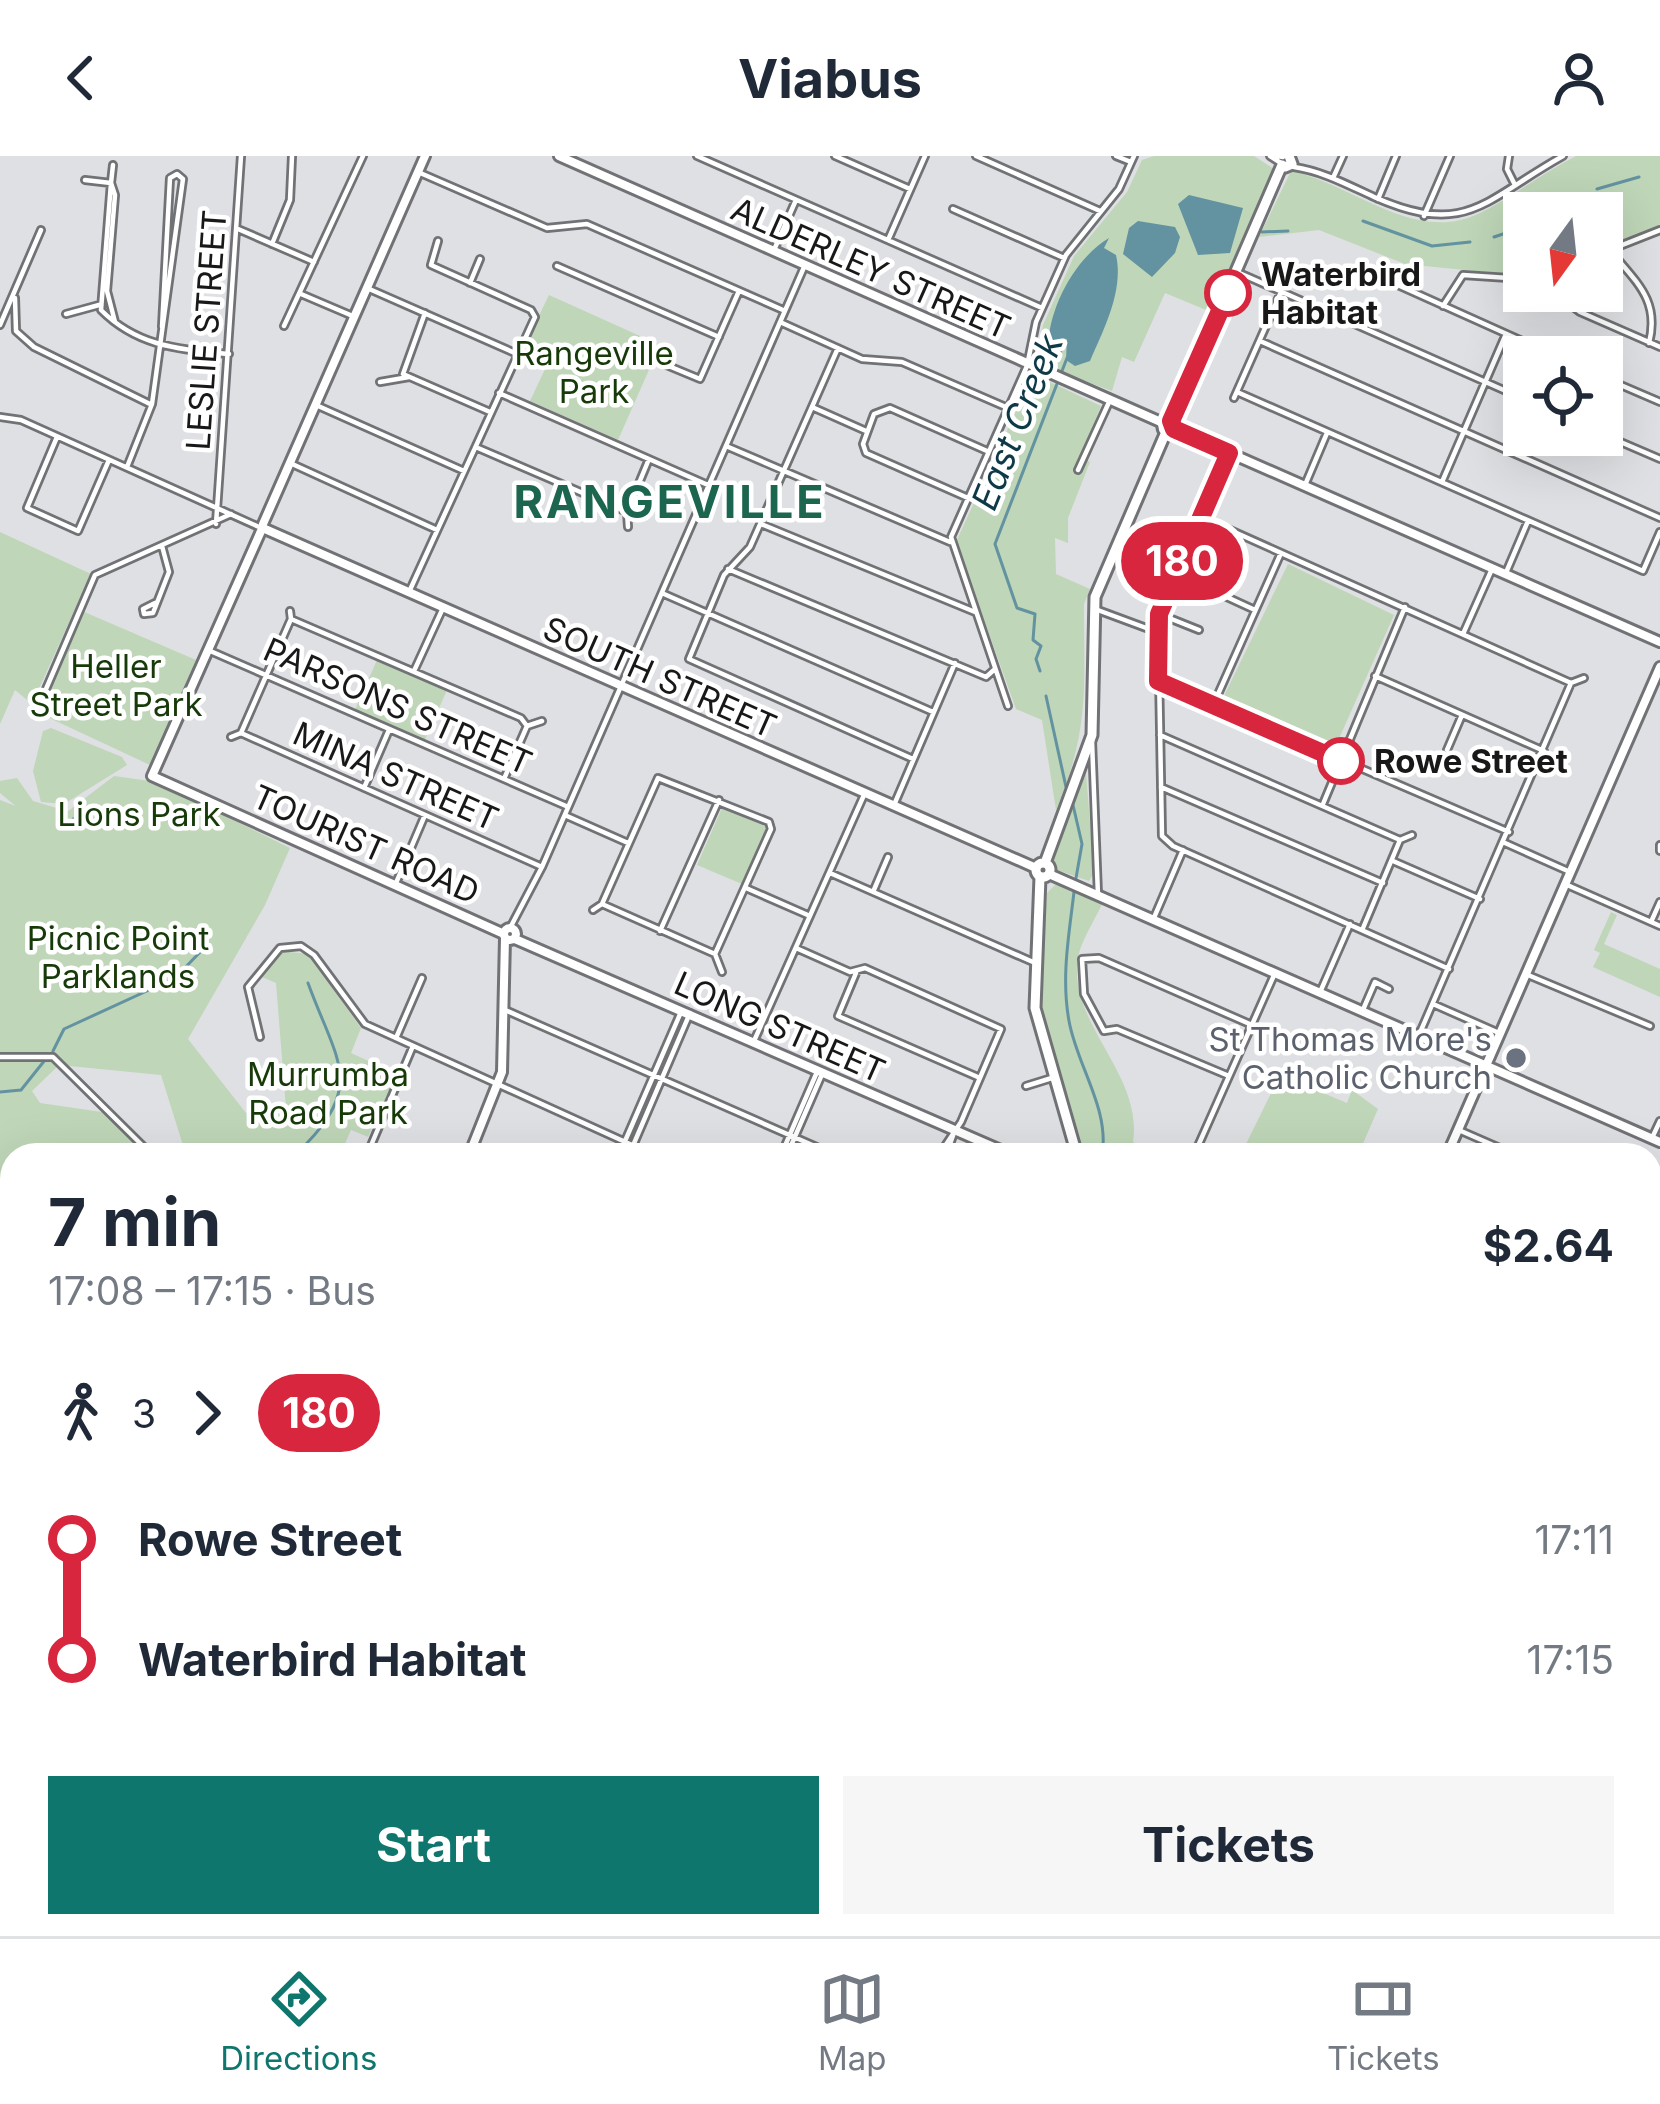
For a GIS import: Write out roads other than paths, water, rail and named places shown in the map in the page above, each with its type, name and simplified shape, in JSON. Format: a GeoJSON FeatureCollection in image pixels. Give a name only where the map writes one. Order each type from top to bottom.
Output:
{"type":"FeatureCollection","features":[{"type":"Feature","properties":{"kind":"main road"},"geometry":{"type":"LineString","coordinates":[[1074,1143],[1037,1018],[1035,962],[1043,871],[1089,765],[1093,608],[1285,160]]}},
{"type":"Feature","properties":{"kind":"street","name":"LESLIE STREET"},"geometry":{"type":"LineString","coordinates":[[216,524],[241,156]]}},
{"type":"Feature","properties":{"kind":"street"},"geometry":{"type":"LineString","coordinates":[[272,244],[290,200],[292,156]]}},
{"type":"Feature","properties":{"kind":"street"},"geometry":{"type":"LineString","coordinates":[[284,326],[363,156]]}},
{"type":"Feature","properties":{"kind":"street"},"geometry":{"type":"LineString","coordinates":[[208,650],[424,156]]}},
{"type":"Feature","properties":{"kind":"street","name":"ALDERLEY STREET"},"geometry":{"type":"LineString","coordinates":[[559,156],[1660,642]]}},
{"type":"Feature","properties":{"kind":"street"},"geometry":{"type":"LineString","coordinates":[[697,156],[1042,308]]}},
{"type":"Feature","properties":{"kind":"street"},"geometry":{"type":"LineString","coordinates":[[728,170],[735,156]]}},
{"type":"Feature","properties":{"kind":"street"},"geometry":{"type":"LineString","coordinates":[[835,156],[910,189]]}},
{"type":"Feature","properties":{"kind":"street"},"geometry":{"type":"LineString","coordinates":[[887,240],[925,156]]}},
{"type":"Feature","properties":{"kind":"street"},"geometry":{"type":"LineString","coordinates":[[976,156],[1100,211]]}},
{"type":"Feature","properties":{"kind":"street"},"geometry":{"type":"LineString","coordinates":[[1008,706],[950,542],[1009,408],[1064,258],[1132,159],[1116,156]]}},
{"type":"Feature","properties":{"kind":"street"},"geometry":{"type":"LineString","coordinates":[[1333,178],[1343,156]]}},
{"type":"Feature","properties":{"kind":"street"},"geometry":{"type":"LineString","coordinates":[[1378,199],[1396,156]]}},
{"type":"Feature","properties":{"kind":"street"},"geometry":{"type":"LineString","coordinates":[[1424,216],[1450,156]]}},
{"type":"Feature","properties":{"kind":"street"},"geometry":{"type":"LineString","coordinates":[[1509,156],[1507,169],[1515,185]]}},
{"type":"Feature","properties":{"kind":"street"},"geometry":{"type":"LineString","coordinates":[[1285,160],[1424,216],[1467,212],[1563,156]]}},
{"type":"Feature","properties":{"kind":"street"},"geometry":{"type":"LineString","coordinates":[[113,164],[99,304],[115,322],[158,347],[229,354]]}},
{"type":"Feature","properties":{"kind":"street"},"geometry":{"type":"LineString","coordinates":[[418,172],[547,228],[587,224],[785,311]]}},
{"type":"Feature","properties":{"kind":"street"},"geometry":{"type":"LineString","coordinates":[[127,467],[152,404],[183,179],[177,174],[170,181],[162,327]]}},
{"type":"Feature","properties":{"kind":"street"},"geometry":{"type":"LineString","coordinates":[[85,180],[111,183]]}},
{"type":"Feature","properties":{"kind":"street"},"geometry":{"type":"LineString","coordinates":[[111,183],[115,195],[107,292],[115,322]]}},
{"type":"Feature","properties":{"kind":"street"},"geometry":{"type":"LineString","coordinates":[[773,250],[796,200]]}},
{"type":"Feature","properties":{"kind":"street"},"geometry":{"type":"LineString","coordinates":[[953,209],[1064,258]]}},
{"type":"Feature","properties":{"kind":"street"},"geometry":{"type":"LineString","coordinates":[[238,229],[314,262]]}},
{"type":"Feature","properties":{"kind":"street"},"geometry":{"type":"LineString","coordinates":[[0,325],[41,230]]}},
{"type":"Feature","properties":{"kind":"street"},"geometry":{"type":"LineString","coordinates":[[1623,246],[1659,232]]}},
{"type":"Feature","properties":{"kind":"street"},"geometry":{"type":"LineString","coordinates":[[409,592],[535,313],[431,265],[438,241]]}},
{"type":"Feature","properties":{"kind":"street"},"geometry":{"type":"LineString","coordinates":[[470,283],[480,260]]}},
{"type":"Feature","properties":{"kind":"street"},"geometry":{"type":"LineString","coordinates":[[509,934],[805,265]]}},
{"type":"Feature","properties":{"kind":"street"},"geometry":{"type":"LineString","coordinates":[[556,266],[718,337]]}},
{"type":"Feature","properties":{"kind":"street"},"geometry":{"type":"LineString","coordinates":[[1623,271],[1656,307],[1658,325],[1649,343]]}},
{"type":"Feature","properties":{"kind":"street"},"geometry":{"type":"LineString","coordinates":[[1237,272],[1503,390]]}},
{"type":"Feature","properties":{"kind":"street"},"geometry":{"type":"LineString","coordinates":[[1371,273],[1511,336]]}},
{"type":"Feature","properties":{"kind":"street"},"geometry":{"type":"LineString","coordinates":[[1443,306],[1463,274],[1503,277]]}},
{"type":"Feature","properties":{"kind":"street"},"geometry":{"type":"LineString","coordinates":[[367,288],[515,353]]}},
{"type":"Feature","properties":{"kind":"street"},"geometry":{"type":"LineString","coordinates":[[659,362],[700,379],[739,291]]}},
{"type":"Feature","properties":{"kind":"street"},"geometry":{"type":"LineString","coordinates":[[1281,292],[1236,395],[1644,574],[1660,532]]}},
{"type":"Feature","properties":{"kind":"street"},"geometry":{"type":"LineString","coordinates":[[301,294],[355,317]]}},
{"type":"Feature","properties":{"kind":"street"},"geometry":{"type":"LineString","coordinates":[[14,298],[16,331],[34,347],[152,404]]}},
{"type":"Feature","properties":{"kind":"street"},"geometry":{"type":"LineString","coordinates":[[66,314],[99,304]]}},
{"type":"Feature","properties":{"kind":"street"},"geometry":{"type":"LineString","coordinates":[[1580,312],[1660,347]]}},
{"type":"Feature","properties":{"kind":"street"},"geometry":{"type":"LineString","coordinates":[[406,375],[425,313]]}},
{"type":"Feature","properties":{"kind":"street"},"geometry":{"type":"LineString","coordinates":[[780,322],[872,362],[908,364],[1009,408]]}},
{"type":"Feature","properties":{"kind":"street"},"geometry":{"type":"LineString","coordinates":[[1442,482],[1506,334]]}},
{"type":"Feature","properties":{"kind":"street"},"geometry":{"type":"LineString","coordinates":[[1260,341],[1660,518]]}},
{"type":"Feature","properties":{"kind":"street"},"geometry":{"type":"LineString","coordinates":[[838,348],[761,524],[747,552],[728,569],[689,659],[913,758]]}},
{"type":"Feature","properties":{"kind":"street"},"geometry":{"type":"LineString","coordinates":[[380,382],[406,375],[490,412]]}},
{"type":"Feature","properties":{"kind":"street"},"geometry":{"type":"LineString","coordinates":[[1623,385],[1660,402]]}},
{"type":"Feature","properties":{"kind":"street"},"geometry":{"type":"LineString","coordinates":[[499,393],[708,485]]}},
{"type":"Feature","properties":{"kind":"street"},"geometry":{"type":"LineString","coordinates":[[1078,470],[1110,400]]}},
{"type":"Feature","properties":{"kind":"street"},"geometry":{"type":"LineString","coordinates":[[316,404],[464,471]]}},
{"type":"Feature","properties":{"kind":"street"},"geometry":{"type":"LineString","coordinates":[[812,407],[866,431]]}},
{"type":"Feature","properties":{"kind":"street"},"geometry":{"type":"LineString","coordinates":[[968,498],[866,453],[866,431],[874,414],[890,408],[988,452]]}},
{"type":"Feature","properties":{"kind":"street","name":"SOUTH STREET"},"geometry":{"type":"LineString","coordinates":[[0,417],[127,467],[1656,1140]]}},
{"type":"Feature","properties":{"kind":"street"},"geometry":{"type":"LineString","coordinates":[[1305,485],[1328,433]]}},
{"type":"Feature","properties":{"kind":"street"},"geometry":{"type":"LineString","coordinates":[[57,437],[27,508],[78,531],[109,460]]}},
{"type":"Feature","properties":{"kind":"street"},"geometry":{"type":"LineString","coordinates":[[1623,443],[1660,459]]}},
{"type":"Feature","properties":{"kind":"street"},"geometry":{"type":"LineString","coordinates":[[726,446],[950,542]]}},
{"type":"Feature","properties":{"kind":"street"},"geometry":{"type":"LineString","coordinates":[[476,447],[627,512]]}},
{"type":"Feature","properties":{"kind":"street"},"geometry":{"type":"LineString","coordinates":[[1229,453],[1159,616],[1164,840],[1449,969]]}},
{"type":"Feature","properties":{"kind":"street"},"geometry":{"type":"LineString","coordinates":[[628,527],[627,512],[649,459]]}},
{"type":"Feature","properties":{"kind":"street"},"geometry":{"type":"LineString","coordinates":[[290,463],[437,530]]}},
{"type":"Feature","properties":{"kind":"street"},"geometry":{"type":"LineString","coordinates":[[38,710],[95,575],[231,514]]}},
{"type":"Feature","properties":{"kind":"street"},"geometry":{"type":"LineString","coordinates":[[1201,517],[1571,683],[1584,678]]}},
{"type":"Feature","properties":{"kind":"street"},"geometry":{"type":"LineString","coordinates":[[1505,574],[1528,521]]}},
{"type":"Feature","properties":{"kind":"street"},"geometry":{"type":"LineString","coordinates":[[761,524],[975,612]]}},
{"type":"Feature","properties":{"kind":"street"},"geometry":{"type":"LineString","coordinates":[[155,604],[169,572],[162,546]]}},
{"type":"Feature","properties":{"kind":"street"},"geometry":{"type":"LineString","coordinates":[[1215,702],[1281,553]]}},
{"type":"Feature","properties":{"kind":"street"},"geometry":{"type":"LineString","coordinates":[[728,569],[986,676],[995,669]]}},
{"type":"Feature","properties":{"kind":"street"},"geometry":{"type":"LineString","coordinates":[[1463,634],[1492,569]]}},
{"type":"Feature","properties":{"kind":"street"},"geometry":{"type":"LineString","coordinates":[[1176,574],[1256,610]]}},
{"type":"Feature","properties":{"kind":"street"},"geometry":{"type":"LineString","coordinates":[[661,593],[933,712]]}},
{"type":"Feature","properties":{"kind":"street"},"geometry":{"type":"LineString","coordinates":[[1323,804],[1405,607]]}},
{"type":"Feature","properties":{"kind":"street"},"geometry":{"type":"LineString","coordinates":[[415,671],[443,608]]}},
{"type":"Feature","properties":{"kind":"street"},"geometry":{"type":"LineString","coordinates":[[1093,608],[1157,632]]}},
{"type":"Feature","properties":{"kind":"street"},"geometry":{"type":"LineString","coordinates":[[241,733],[291,615],[521,718],[526,726]]}},
{"type":"Feature","properties":{"kind":"street"},"geometry":{"type":"LineString","coordinates":[[1142,628],[1159,616]]}},
{"type":"Feature","properties":{"kind":"street"},"geometry":{"type":"LineString","coordinates":[[1159,616],[1199,630]]}},
{"type":"Feature","properties":{"kind":"street","name":"PARSONS STREET"},"geometry":{"type":"LineString","coordinates":[[208,650],[568,807]]}},
{"type":"Feature","properties":{"kind":"street","name":"TOURIST ROAD"},"geometry":{"type":"LineString","coordinates":[[208,650],[152,776],[509,934],[498,1088],[474,1143]]}},
{"type":"Feature","properties":{"kind":"street"},"geometry":{"type":"LineString","coordinates":[[894,805],[955,663]]}},
{"type":"Feature","properties":{"kind":"street"},"geometry":{"type":"LineString","coordinates":[[1452,1143],[1660,667]]}},
{"type":"Feature","properties":{"kind":"street"},"geometry":{"type":"LineString","coordinates":[[1375,676],[1544,751]]}},
{"type":"Feature","properties":{"kind":"street"},"geometry":{"type":"LineString","coordinates":[[1158,681],[1509,832]]}},
{"type":"Feature","properties":{"kind":"street"},"geometry":{"type":"LineString","coordinates":[[1419,1035],[1571,683]]}},
{"type":"Feature","properties":{"kind":"street"},"geometry":{"type":"LineString","coordinates":[[1447,750],[1462,715]]}},
{"type":"Feature","properties":{"kind":"street"},"geometry":{"type":"LineString","coordinates":[[526,726],[542,721]]}},
{"type":"Feature","properties":{"kind":"street"},"geometry":{"type":"LineString","coordinates":[[504,779],[526,726]]}},
{"type":"Feature","properties":{"kind":"street"},"geometry":{"type":"LineString","coordinates":[[364,788],[389,730]]}},
{"type":"Feature","properties":{"kind":"street","name":"MINA STREET"},"geometry":{"type":"LineString","coordinates":[[231,737],[241,733],[542,868]]}},
{"type":"Feature","properties":{"kind":"street"},"geometry":{"type":"LineString","coordinates":[[1160,735],[1400,840],[1412,835]]}},
{"type":"Feature","properties":{"kind":"street"},"geometry":{"type":"LineString","coordinates":[[1089,765],[1099,895]]}},
{"type":"Feature","properties":{"kind":"street"},"geometry":{"type":"LineString","coordinates":[[593,910],[602,904],[662,777],[772,825],[715,954]]}},
{"type":"Feature","properties":{"kind":"street"},"geometry":{"type":"LineString","coordinates":[[1161,787],[1383,883]]}},
{"type":"Feature","properties":{"kind":"street"},"geometry":{"type":"LineString","coordinates":[[754,1041],[865,793]]}},
{"type":"Feature","properties":{"kind":"street"},"geometry":{"type":"LineString","coordinates":[[660,931],[719,800]]}},
{"type":"Feature","properties":{"kind":"street"},"geometry":{"type":"LineString","coordinates":[[396,883],[425,815]]}},
{"type":"Feature","properties":{"kind":"street"},"geometry":{"type":"LineString","coordinates":[[564,815],[628,843]]}},
{"type":"Feature","properties":{"kind":"street"},"geometry":{"type":"LineString","coordinates":[[1363,929],[1400,840]]}},
{"type":"Feature","properties":{"kind":"street"},"geometry":{"type":"LineString","coordinates":[[1504,843],[1570,872]]}},
{"type":"Feature","properties":{"kind":"street"},"geometry":{"type":"LineString","coordinates":[[1153,920],[1183,850]]}},
{"type":"Feature","properties":{"kind":"street"},"geometry":{"type":"LineString","coordinates":[[873,892],[888,857]]}},
{"type":"Feature","properties":{"kind":"street"},"geometry":{"type":"LineString","coordinates":[[1393,861],[1480,899]]}},
{"type":"Feature","properties":{"kind":"street"},"geometry":{"type":"LineString","coordinates":[[830,873],[1035,962]]}},
{"type":"Feature","properties":{"kind":"street"},"geometry":{"type":"LineString","coordinates":[[1565,884],[1660,926]]}},
{"type":"Feature","properties":{"kind":"street"},"geometry":{"type":"LineString","coordinates":[[746,888],[810,916]]}},
{"type":"Feature","properties":{"kind":"street"},"geometry":{"type":"LineString","coordinates":[[1651,922],[1660,902]]}},
{"type":"Feature","properties":{"kind":"street"},"geometry":{"type":"LineString","coordinates":[[602,904],[715,954],[722,972]]}},
{"type":"Feature","properties":{"kind":"street"},"geometry":{"type":"LineString","coordinates":[[1319,993],[1350,924]]}},
{"type":"Feature","properties":{"kind":"street","name":"LONG STREET"},"geometry":{"type":"LineString","coordinates":[[509,934],[985,1143]]}},
{"type":"Feature","properties":{"kind":"street"},"geometry":{"type":"LineString","coordinates":[[260,1037],[248,988],[286,946],[308,948],[365,1024],[625,1142],[686,1012]]}},
{"type":"Feature","properties":{"kind":"street"},"geometry":{"type":"LineString","coordinates":[[796,948],[856,973]]}},
{"type":"Feature","properties":{"kind":"street"},"geometry":{"type":"LineString","coordinates":[[1228,1076],[1117,1029],[1104,1031],[1084,994],[1082,959],[1100,958],[1252,1024]]}},
{"type":"Feature","properties":{"kind":"street"},"geometry":{"type":"LineString","coordinates":[[949,1143],[980,1078],[1001,1029],[865,968],[856,973],[838,1016],[980,1078]]}},
{"type":"Feature","properties":{"kind":"street"},"geometry":{"type":"LineString","coordinates":[[1199,1143],[1275,973]]}},
{"type":"Feature","properties":{"kind":"street"},"geometry":{"type":"LineString","coordinates":[[1526,974],[1649,1026]]}},
{"type":"Feature","properties":{"kind":"street"},"geometry":{"type":"LineString","coordinates":[[396,1038],[422,979]]}},
{"type":"Feature","properties":{"kind":"street"},"geometry":{"type":"LineString","coordinates":[[1362,1012],[1375,982],[1389,989]]}},
{"type":"Feature","properties":{"kind":"street"},"geometry":{"type":"LineString","coordinates":[[1433,1004],[1499,1033]]}},
{"type":"Feature","properties":{"kind":"street"},"geometry":{"type":"LineString","coordinates":[[504,1009],[808,1143]]}},
{"type":"Feature","properties":{"kind":"street"},"geometry":{"type":"LineString","coordinates":[[372,1143],[413,1046]]}},
{"type":"Feature","properties":{"kind":"street"},"geometry":{"type":"LineString","coordinates":[[0,1057],[53,1058],[140,1143]]}},
{"type":"Feature","properties":{"kind":"street"},"geometry":{"type":"LineString","coordinates":[[789,1143],[821,1071]]}},
{"type":"Feature","properties":{"kind":"street"},"geometry":{"type":"LineString","coordinates":[[634,1143],[657,1077]]}},
{"type":"Feature","properties":{"kind":"street"},"geometry":{"type":"LineString","coordinates":[[1026,1086],[1055,1077]]}},
{"type":"Feature","properties":{"kind":"street"},"geometry":{"type":"LineString","coordinates":[[1656,1140],[1660,1121]]}},
{"type":"Feature","properties":{"kind":"street"},"geometry":{"type":"LineString","coordinates":[[1458,1130],[1488,1143]]}},
{"type":"Feature","properties":{"kind":"water"},"geometry":{"type":"Polygon","coordinates":[[[1189,195],[1243,208],[1230,253],[1198,255],[1178,204],[1189,195]]]}},
{"type":"Feature","properties":{"kind":"water"},"geometry":{"type":"Polygon","coordinates":[[[1138,221],[1175,227],[1180,237],[1175,253],[1152,277],[1123,254],[1129,228],[1138,221]]]}},
{"type":"Feature","properties":{"kind":"water"},"geometry":{"type":"Polygon","coordinates":[[[1109,238],[1104,248],[1116,255],[1115,295],[1090,361],[1075,366],[1066,360],[1067,338],[1061,354],[1048,352],[1052,319],[1074,272],[1109,238]]]}},
{"type":"Feature","properties":{"kind":"waterway","name":"East Creek"},"geometry":{"type":"LineString","coordinates":[[1597,189],[1639,177]]}},
{"type":"Feature","properties":{"kind":"waterway","name":"East Creek"},"geometry":{"type":"LineString","coordinates":[[1363,221],[1432,246],[1470,242]]}},
{"type":"Feature","properties":{"kind":"waterway","name":"East Creek"},"geometry":{"type":"LineString","coordinates":[[1262,232],[1288,231]]}},
{"type":"Feature","properties":{"kind":"waterway","name":"East Creek"},"geometry":{"type":"LineString","coordinates":[[1494,237],[1503,234]]}},
{"type":"Feature","properties":{"kind":"waterway","name":"East Creek"},"geometry":{"type":"LineString","coordinates":[[1040,671],[1036,659],[1041,646],[1033,640],[1035,614],[1017,608],[995,544],[1067,358]]}},
{"type":"Feature","properties":{"kind":"waterway","name":"East Creek"},"geometry":{"type":"LineString","coordinates":[[1046,696],[1066,787]]}},
{"type":"Feature","properties":{"kind":"waterway","name":"East Creek"},"geometry":{"type":"LineString","coordinates":[[1073,805],[1082,844],[1076,878]]}},
{"type":"Feature","properties":{"kind":"waterway"},"geometry":{"type":"LineString","coordinates":[[73,819],[89,823]]}},
{"type":"Feature","properties":{"kind":"waterway","name":"East Creek"},"geometry":{"type":"LineString","coordinates":[[1074,892],[1067,1005],[1073,1038],[1097,1104],[1103,1143]]}},
{"type":"Feature","properties":{"kind":"waterway"},"geometry":{"type":"LineString","coordinates":[[53,1051],[64,1029],[175,978],[205,947]]}},
{"type":"Feature","properties":{"kind":"waterway"},"geometry":{"type":"LineString","coordinates":[[306,1143],[332,1110],[340,1073],[308,983]]}},
{"type":"Feature","properties":{"kind":"waterway"},"geometry":{"type":"LineString","coordinates":[[0,1092],[21,1090],[45,1060]]}},
{"type":"Feature","properties":{"kind":"place","name":"Waterbird Habitat"},"geometry":{"type":"Point","coordinates":[1228,293]}},
{"type":"Feature","properties":{"kind":"place","name":"Rowe Street"},"geometry":{"type":"Point","coordinates":[1341,761]}},
{"type":"Feature","properties":{"kind":"place","name":"St Thomas More's Catholic Church"},"geometry":{"type":"Point","coordinates":[1516,1058]}},
{"type":"Feature","properties":{"kind":"district","name":"RANGEVILLE"},"geometry":{"type":"Point","coordinates":[670,502]}},
{"type":"Feature","properties":{"kind":"park label","name":"Rangeville Park"},"geometry":{"type":"Point","coordinates":[594,372]}},
{"type":"Feature","properties":{"kind":"park label","name":"Heller Street Park"},"geometry":{"type":"Point","coordinates":[116,685]}},
{"type":"Feature","properties":{"kind":"park label","name":"Lions Park"},"geometry":{"type":"Point","coordinates":[139,814]}},
{"type":"Feature","properties":{"kind":"park label","name":"Picnic Point Parklands"},"geometry":{"type":"Point","coordinates":[118,957]}},
{"type":"Feature","properties":{"kind":"park label","name":"Murrumba Road Park"},"geometry":{"type":"Point","coordinates":[328,1093]}}]}
